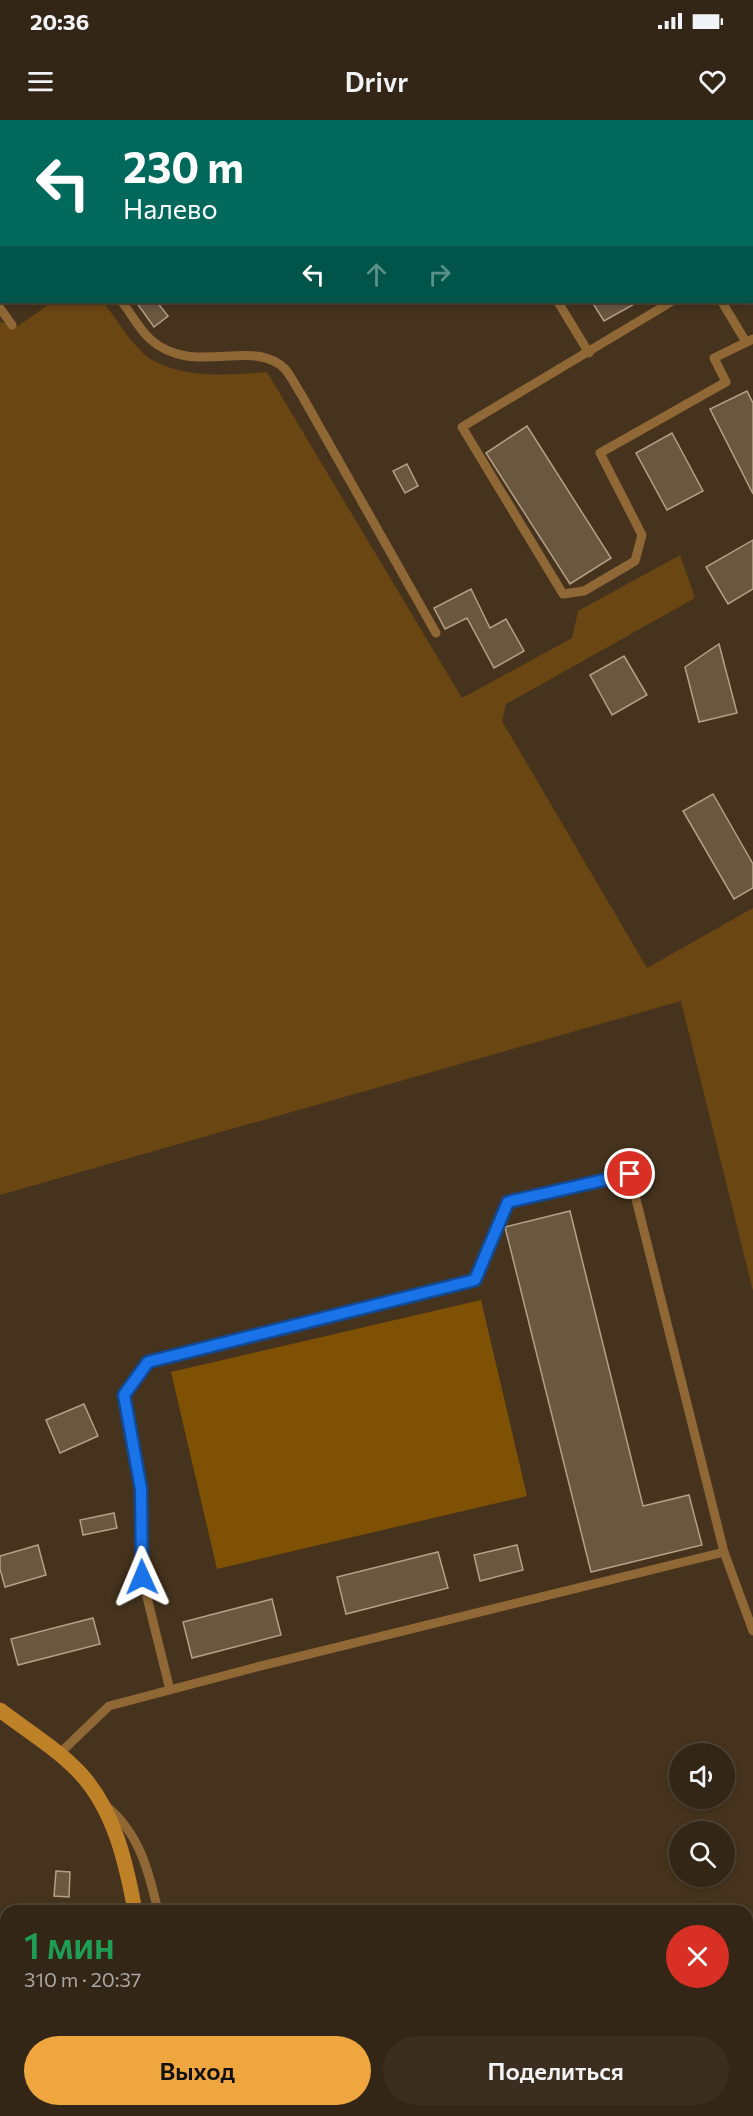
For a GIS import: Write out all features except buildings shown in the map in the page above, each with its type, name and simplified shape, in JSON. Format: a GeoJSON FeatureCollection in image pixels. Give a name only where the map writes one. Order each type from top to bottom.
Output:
{"type":"FeatureCollection","features":[{"type":"Feature","properties":{"kind":"street"},"geometry":{"type":"LineString","coordinates":[[0,1710],[59,1754],[80,1773],[99,1801],[115,1831],[128,1870],[134,1905]]}},
{"type":"Feature","properties":{"kind":"lane"},"geometry":{"type":"LineString","coordinates":[[123,303],[150,339],[175,354],[210,359],[260,356],[281,364],[301,394],[436,633]]}},
{"type":"Feature","properties":{"kind":"lane"},"geometry":{"type":"LineString","coordinates":[[559,303],[589,353]]}},
{"type":"Feature","properties":{"kind":"lane"},"geometry":{"type":"LineString","coordinates":[[669,303],[462,427],[563,594],[585,591],[635,561],[642,535],[600,453],[726,382],[714,357],[750,340],[723,303]]}},
{"type":"Feature","properties":{"kind":"lane"},"geometry":{"type":"LineString","coordinates":[[0,308],[12,324]]}},
{"type":"Feature","properties":{"kind":"lane"},"geometry":{"type":"LineString","coordinates":[[170,1690],[142,1577],[141,1489],[124,1395],[148,1362],[475,1280],[508,1202],[630,1174],[724,1552],[753,1631]]}},
{"type":"Feature","properties":{"kind":"lane"},"geometry":{"type":"LineString","coordinates":[[59,1754],[110,1706],[724,1552]]}},
{"type":"Feature","properties":{"kind":"lane"},"geometry":{"type":"LineString","coordinates":[[99,1801],[121,1818],[137,1844],[150,1877],[157,1905]]}},
{"type":"Feature","properties":{"kind":"shaded area"},"geometry":{"type":"Polygon","coordinates":[[[51,303],[104,303],[140,350],[154,361],[168,367],[210,374],[267,372],[462,698],[572,638],[578,611],[680,555],[695,598],[506,704],[502,721],[647,968],[753,908],[753,1291],[681,1001],[0,1195],[0,322],[18,326],[51,303]]]}},
{"type":"Feature","properties":{"kind":"shaded area"},"geometry":{"type":"Polygon","coordinates":[[[481,1300],[527,1496],[217,1569],[171,1372],[481,1300]]]}},
{"type":"Feature","properties":{"kind":"route"},"geometry":{"type":"LineString","coordinates":[[142,1577],[141,1489],[124,1395],[148,1362],[475,1280],[489,1242],[508,1202],[630,1174]]}}]}
